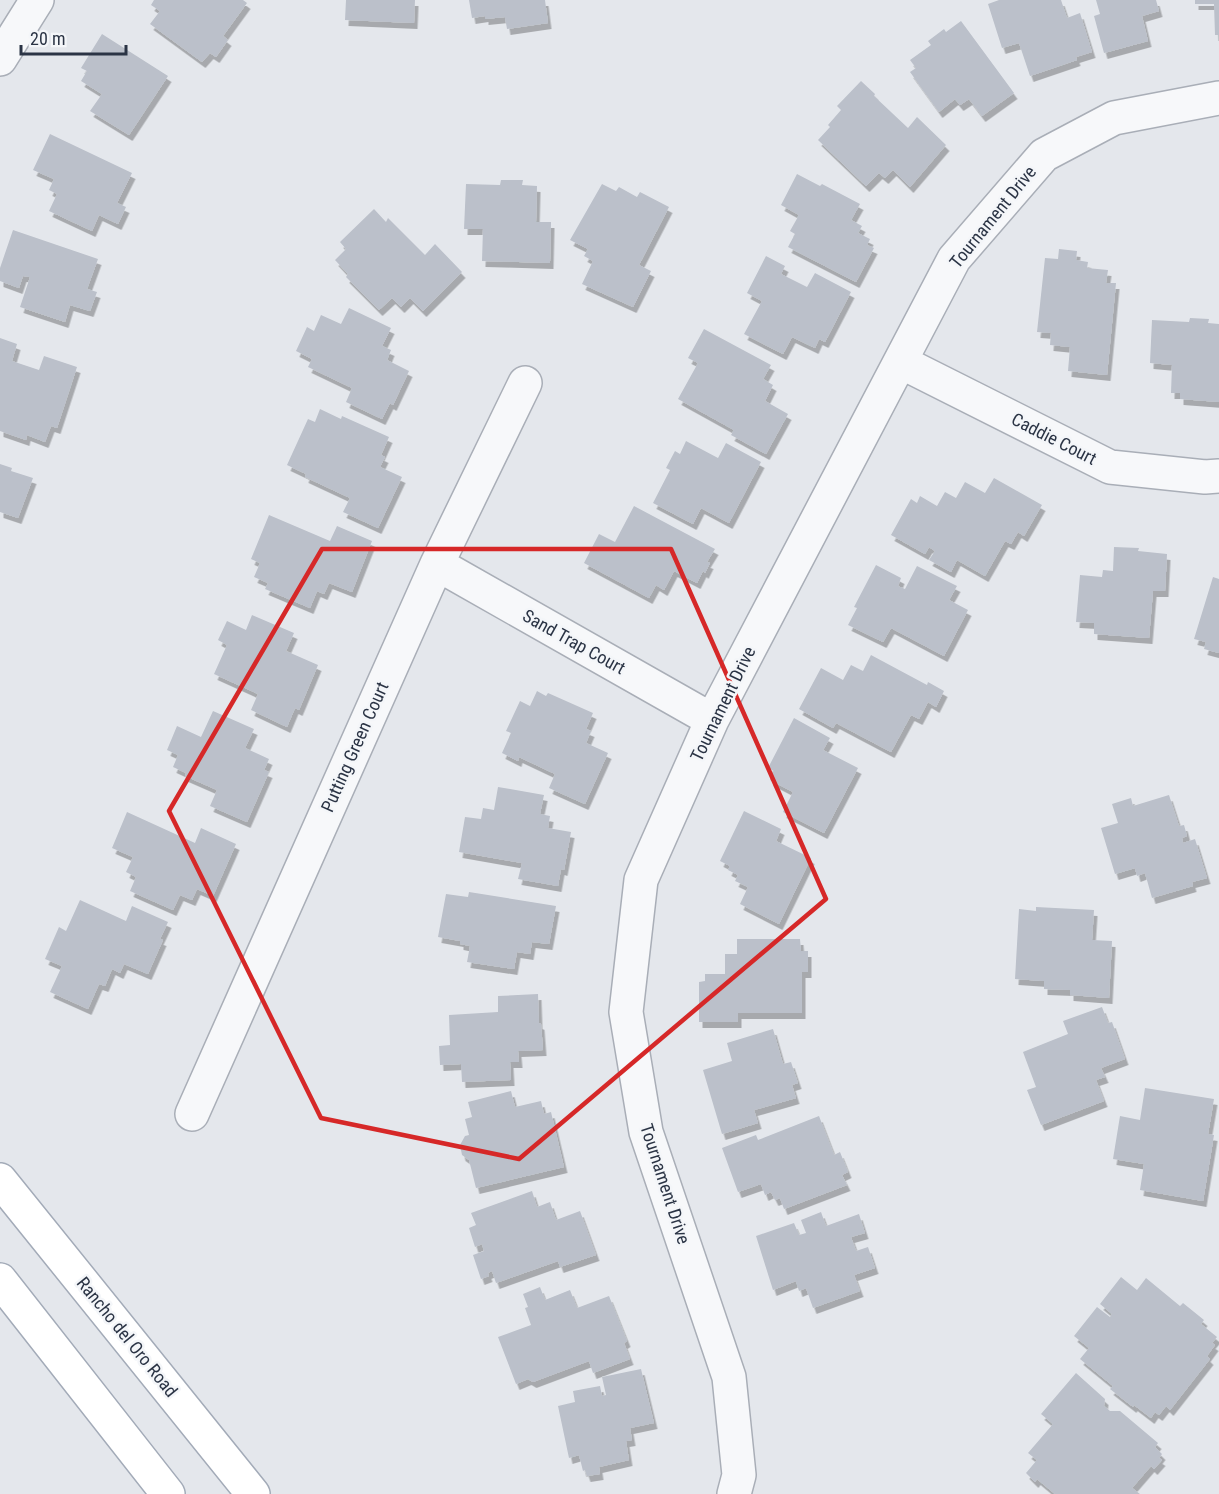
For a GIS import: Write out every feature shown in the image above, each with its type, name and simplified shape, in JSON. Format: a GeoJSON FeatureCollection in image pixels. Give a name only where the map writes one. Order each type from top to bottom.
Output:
{"type":"FeatureCollection","features":[{"type":"Feature","properties":{"kind":"main road","name":"Rancho del Oro Road"},"geometry":{"type":"LineString","coordinates":[[0,1180],[253,1494]]}},
{"type":"Feature","properties":{"kind":"main road"},"geometry":{"type":"LineString","coordinates":[[0,1280],[168,1494]]}},
{"type":"Feature","properties":{"kind":"street"},"geometry":{"type":"LineString","coordinates":[[0,59],[36,0]]}},
{"type":"Feature","properties":{"kind":"street","name":"Tournament Drive"},"geometry":{"type":"LineString","coordinates":[[734,1494],[739,1475],[729,1377],[646,1132],[626,1012],[641,880],[712,720],[954,259],[1044,156],[1114,118],[1219,98]]}},
{"type":"Feature","properties":{"kind":"street","name":"Caddie Court"},"geometry":{"type":"LineString","coordinates":[[901,362],[1110,467],[1205,477],[1219,476]]}},
{"type":"Feature","properties":{"kind":"street","name":"Putting Green Court"},"geometry":{"type":"LineString","coordinates":[[192,1114],[437,564],[525,382]]}},
{"type":"Feature","properties":{"kind":"street","name":"Sand Trap Court"},"geometry":{"type":"LineString","coordinates":[[437,564],[712,720]]}},
{"type":"Feature","properties":{"kind":"highlighted area"},"geometry":{"type":"Polygon","coordinates":[[[322,549],[671,549],[826,899],[519,1159],[321,1118],[169,811],[322,549]]]}},
{"type":"Feature","properties":{"kind":"building"},"geometry":{"type":"Polygon","coordinates":[[[154,0],[243,0],[247,3],[223,36],[228,40],[216,57],[210,53],[202,62],[150,24],[160,11],[151,5],[154,0]]]}},
{"type":"Feature","properties":{"kind":"building"},"geometry":{"type":"Polygon","coordinates":[[[346,0],[415,0],[414,23],[345,20],[346,0]]]}},
{"type":"Feature","properties":{"kind":"building"},"geometry":{"type":"Polygon","coordinates":[[[469,0],[545,0],[548,23],[507,29],[505,17],[472,18],[469,0]]]}},
{"type":"Feature","properties":{"kind":"building"},"geometry":{"type":"Polygon","coordinates":[[[999,0],[1061,0],[1067,18],[1080,13],[1092,52],[1076,57],[1077,60],[1030,76],[1019,43],[1002,48],[988,4],[999,0]]]}},
{"type":"Feature","properties":{"kind":"building"},"geometry":{"type":"Polygon","coordinates":[[[1096,0],[1156,0],[1159,11],[1142,16],[1148,41],[1104,53],[1094,16],[1100,14],[1096,0]]]}},
{"type":"Feature","properties":{"kind":"building"},"geometry":{"type":"Polygon","coordinates":[[[1195,0],[1219,0],[1219,35],[1215,35],[1214,4],[1195,4],[1195,0]]]}},
{"type":"Feature","properties":{"kind":"building"},"geometry":{"type":"Polygon","coordinates":[[[961,21],[1014,93],[982,116],[969,99],[960,105],[955,99],[939,112],[910,72],[916,68],[910,60],[931,45],[928,41],[944,29],[946,32],[961,21]]]}},
{"type":"Feature","properties":{"kind":"building"},"geometry":{"type":"Polygon","coordinates":[[[102,34],[168,76],[129,135],[90,111],[102,94],[81,81],[87,71],[81,68],[102,34]]]}},
{"type":"Feature","properties":{"kind":"building"},"geometry":{"type":"Polygon","coordinates":[[[861,81],[908,128],[917,117],[946,145],[910,187],[893,170],[885,178],[879,173],[866,186],[818,140],[841,110],[837,106],[861,81]]]}},
{"type":"Feature","properties":{"kind":"building"},"geometry":{"type":"Polygon","coordinates":[[[50,134],[132,173],[117,203],[126,207],[118,224],[99,215],[92,231],[49,211],[57,194],[49,190],[54,179],[33,170],[50,134]]]}},
{"type":"Feature","properties":{"kind":"building"},"geometry":{"type":"Polygon","coordinates":[[[797,174],[860,204],[851,220],[862,226],[858,233],[870,239],[867,245],[874,248],[856,282],[788,247],[795,234],[790,231],[799,215],[781,205],[797,174]]]}},
{"type":"Feature","properties":{"kind":"building"},"geometry":{"type":"Polygon","coordinates":[[[501,180],[523,180],[522,185],[537,186],[536,222],[551,222],[550,263],[482,261],[483,229],[464,229],[466,184],[500,185],[501,180]]]}},
{"type":"Feature","properties":{"kind":"building"},"geometry":{"type":"Polygon","coordinates":[[[602,184],[616,191],[619,187],[637,197],[640,192],[669,207],[639,265],[651,271],[633,307],[582,284],[593,261],[584,256],[588,249],[570,240],[602,184]]]}},
{"type":"Feature","properties":{"kind":"building"},"geometry":{"type":"Polygon","coordinates":[[[374,209],[386,222],[388,218],[425,255],[435,244],[462,272],[423,311],[410,298],[401,307],[392,298],[379,310],[346,277],[348,274],[335,260],[346,249],[340,242],[374,209]]]}},
{"type":"Feature","properties":{"kind":"building"},"geometry":{"type":"Polygon","coordinates":[[[13,230],[98,259],[87,289],[97,292],[90,311],[70,305],[65,322],[20,307],[30,277],[23,276],[19,288],[0,281],[0,268],[13,230]]]}},
{"type":"Feature","properties":{"kind":"building"},"geometry":{"type":"Polygon","coordinates":[[[1059,249],[1077,251],[1076,260],[1088,262],[1087,268],[1108,270],[1106,283],[1116,283],[1107,375],[1068,371],[1070,347],[1050,345],[1051,333],[1037,332],[1045,258],[1058,259],[1059,249]]]}},
{"type":"Feature","properties":{"kind":"building"},"geometry":{"type":"Polygon","coordinates":[[[766,256],[785,266],[781,274],[807,287],[815,273],[851,292],[825,342],[819,339],[815,348],[792,337],[783,354],[744,334],[762,301],[747,293],[766,256]]]}},
{"type":"Feature","properties":{"kind":"building"},"geometry":{"type":"Polygon","coordinates":[[[349,308],[391,328],[382,346],[391,350],[387,360],[409,371],[393,405],[390,403],[382,419],[346,402],[352,388],[308,367],[312,359],[296,351],[307,327],[314,331],[321,315],[341,324],[349,308]]]}},
{"type":"Feature","properties":{"kind":"building"},"geometry":{"type":"Polygon","coordinates":[[[1190,318],[1209,319],[1208,323],[1219,324],[1219,402],[1180,399],[1180,393],[1171,393],[1172,365],[1150,363],[1152,320],[1189,322],[1190,318]]]}},
{"type":"Feature","properties":{"kind":"building"},"geometry":{"type":"Polygon","coordinates":[[[704,329],[771,365],[763,379],[773,385],[765,401],[788,414],[766,454],[731,435],[734,430],[678,399],[698,363],[688,358],[704,329]]]}},
{"type":"Feature","properties":{"kind":"building"},"geometry":{"type":"Polygon","coordinates":[[[0,338],[17,344],[12,361],[39,370],[44,356],[77,367],[57,428],[51,426],[45,442],[27,435],[26,440],[0,431],[0,338]]]}},
{"type":"Feature","properties":{"kind":"building"},"geometry":{"type":"Polygon","coordinates":[[[320,409],[389,437],[381,455],[385,457],[380,467],[402,477],[378,528],[343,512],[350,498],[305,477],[306,474],[287,465],[308,419],[315,422],[320,409]]]}},
{"type":"Feature","properties":{"kind":"building"},"geometry":{"type":"Polygon","coordinates":[[[686,441],[718,458],[726,443],[761,462],[729,523],[701,508],[693,524],[653,503],[670,470],[666,468],[675,451],[680,454],[686,441]]]}},
{"type":"Feature","properties":{"kind":"building"},"geometry":{"type":"Polygon","coordinates":[[[0,464],[12,468],[11,471],[33,478],[18,518],[0,512],[0,464]]]}},
{"type":"Feature","properties":{"kind":"building"},"geometry":{"type":"Polygon","coordinates":[[[994,478],[1042,505],[1024,536],[1018,532],[1011,544],[1005,541],[985,576],[957,560],[951,572],[929,560],[935,551],[929,547],[925,554],[891,535],[911,499],[917,503],[920,496],[937,506],[945,492],[956,498],[965,482],[985,493],[994,478]]]}},
{"type":"Feature","properties":{"kind":"building"},"geometry":{"type":"Polygon","coordinates":[[[634,506],[715,549],[707,562],[710,563],[705,573],[703,571],[697,583],[674,571],[664,590],[656,585],[649,598],[584,563],[599,534],[615,542],[634,506]]]}},
{"type":"Feature","properties":{"kind":"building"},"geometry":{"type":"Polygon","coordinates":[[[269,515],[330,541],[337,526],[372,541],[352,592],[329,583],[324,594],[317,591],[310,608],[265,589],[268,583],[254,577],[260,563],[251,559],[269,515]]]}},
{"type":"Feature","properties":{"kind":"building"},"geometry":{"type":"Polygon","coordinates":[[[1114,547],[1139,548],[1138,551],[1167,554],[1165,591],[1153,591],[1149,638],[1094,634],[1094,623],[1076,622],[1080,575],[1102,577],[1103,570],[1113,571],[1114,547]]]}},
{"type":"Feature","properties":{"kind":"building"},"geometry":{"type":"Polygon","coordinates":[[[876,565],[901,578],[898,586],[905,589],[917,566],[957,586],[949,600],[968,610],[944,656],[891,628],[883,642],[848,625],[857,608],[854,607],[876,565]]]}},
{"type":"Feature","properties":{"kind":"building"},"geometry":{"type":"Polygon","coordinates":[[[1213,577],[1219,579],[1219,653],[1204,649],[1206,642],[1194,639],[1213,577]]]}},
{"type":"Feature","properties":{"kind":"building"},"geometry":{"type":"Polygon","coordinates":[[[252,615],[294,633],[286,651],[318,665],[299,710],[295,708],[287,727],[251,710],[258,694],[214,674],[227,645],[218,640],[227,621],[246,630],[252,615]]]}},
{"type":"Feature","properties":{"kind":"building"},"geometry":{"type":"Polygon","coordinates":[[[871,655],[927,685],[928,682],[944,691],[936,707],[928,702],[919,719],[911,715],[891,752],[836,723],[833,728],[799,709],[821,668],[843,680],[851,665],[863,671],[871,655]]]}},
{"type":"Feature","properties":{"kind":"building"},"geometry":{"type":"Polygon","coordinates":[[[537,691],[546,696],[548,693],[593,713],[586,729],[591,731],[586,743],[608,753],[585,804],[549,788],[555,774],[519,757],[518,761],[502,753],[511,733],[506,731],[520,701],[530,706],[537,691]]]}},
{"type":"Feature","properties":{"kind":"building"},"geometry":{"type":"Polygon","coordinates":[[[213,711],[254,729],[245,748],[269,759],[264,770],[269,772],[247,822],[210,806],[217,790],[185,776],[186,773],[173,767],[178,755],[167,750],[177,726],[201,737],[213,711]]]}},
{"type":"Feature","properties":{"kind":"building"},"geometry":{"type":"Polygon","coordinates":[[[794,718],[830,738],[823,750],[858,768],[824,833],[783,812],[793,792],[770,780],[774,771],[768,768],[794,718]]]}},
{"type":"Feature","properties":{"kind":"building"},"geometry":{"type":"Polygon","coordinates":[[[498,787],[544,795],[540,814],[550,816],[548,828],[571,832],[564,870],[561,869],[558,886],[518,879],[522,863],[459,852],[465,817],[481,819],[483,808],[494,810],[498,787]]]}},
{"type":"Feature","properties":{"kind":"building"},"geometry":{"type":"Polygon","coordinates":[[[1169,795],[1179,826],[1184,825],[1187,836],[1182,838],[1183,843],[1195,839],[1207,878],[1192,882],[1193,886],[1152,898],[1145,873],[1137,876],[1135,868],[1115,874],[1101,828],[1118,823],[1112,804],[1131,798],[1133,806],[1169,795]]]}},
{"type":"Feature","properties":{"kind":"building"},"geometry":{"type":"Polygon","coordinates":[[[744,811],[781,829],[776,841],[811,858],[779,924],[740,904],[748,887],[735,881],[738,875],[728,870],[730,866],[720,861],[744,811]]]}},
{"type":"Feature","properties":{"kind":"building"},"geometry":{"type":"Polygon","coordinates":[[[127,812],[195,843],[201,828],[236,844],[213,896],[197,889],[192,900],[180,895],[173,910],[130,891],[136,877],[126,872],[133,857],[112,848],[127,812]]]}},
{"type":"Feature","properties":{"kind":"building"},"geometry":{"type":"Polygon","coordinates":[[[469,892],[556,906],[549,944],[532,942],[530,954],[517,952],[514,969],[467,962],[470,946],[460,944],[460,941],[438,937],[446,894],[468,897],[469,892]]]}},
{"type":"Feature","properties":{"kind":"building"},"geometry":{"type":"Polygon","coordinates":[[[80,900],[126,921],[132,906],[168,922],[148,974],[124,964],[120,973],[112,969],[105,986],[99,984],[88,1009],[50,992],[62,966],[45,959],[59,927],[66,931],[80,900]]]}},
{"type":"Feature","properties":{"kind":"building"},"geometry":{"type":"Polygon","coordinates":[[[1036,907],[1094,910],[1092,940],[1112,941],[1109,998],[1070,995],[1070,990],[1044,989],[1044,981],[1015,979],[1019,909],[1036,911],[1036,907]]]}},
{"type":"Feature","properties":{"kind":"building"},"geometry":{"type":"Polygon","coordinates":[[[737,939],[800,939],[801,951],[808,951],[808,972],[802,972],[802,1013],[738,1013],[738,1022],[699,1022],[699,982],[705,981],[705,974],[725,974],[725,954],[737,954],[737,939]]]}},
{"type":"Feature","properties":{"kind":"building"},"geometry":{"type":"Polygon","coordinates":[[[538,994],[543,1050],[518,1051],[519,1062],[510,1062],[511,1080],[462,1082],[461,1064],[440,1065],[439,1046],[450,1045],[449,1015],[498,1012],[498,996],[538,994]]]}},
{"type":"Feature","properties":{"kind":"building"},"geometry":{"type":"Polygon","coordinates":[[[1102,1007],[1108,1023],[1112,1022],[1125,1059],[1101,1068],[1105,1077],[1096,1080],[1104,1101],[1041,1125],[1027,1090],[1036,1087],[1023,1052],[1068,1034],[1063,1021],[1102,1007]]]}},
{"type":"Feature","properties":{"kind":"building"},"geometry":{"type":"Polygon","coordinates":[[[773,1029],[783,1064],[791,1062],[798,1083],[792,1085],[796,1098],[754,1110],[758,1123],[722,1134],[703,1070],[732,1061],[727,1043],[773,1029]]]}},
{"type":"Feature","properties":{"kind":"building"},"geometry":{"type":"Polygon","coordinates":[[[1145,1088],[1214,1099],[1208,1134],[1214,1135],[1203,1201],[1140,1190],[1144,1164],[1113,1159],[1120,1116],[1140,1120],[1145,1088]]]}},
{"type":"Feature","properties":{"kind":"building"},"geometry":{"type":"Polygon","coordinates":[[[511,1091],[515,1107],[541,1101],[544,1114],[551,1112],[564,1167],[476,1188],[469,1160],[462,1155],[460,1145],[465,1136],[469,1135],[465,1119],[472,1117],[468,1102],[511,1091]]]}},
{"type":"Feature","properties":{"kind":"building"},"geometry":{"type":"Polygon","coordinates":[[[819,1116],[834,1155],[840,1152],[848,1172],[842,1175],[847,1185],[784,1209],[780,1198],[775,1200],[771,1192],[765,1195],[761,1184],[738,1192],[722,1148],[756,1135],[758,1140],[819,1116]]]}},
{"type":"Feature","properties":{"kind":"building"},"geometry":{"type":"Polygon","coordinates":[[[532,1191],[537,1207],[550,1202],[556,1220],[580,1211],[596,1255],[560,1267],[558,1261],[496,1283],[492,1271],[488,1273],[489,1276],[481,1279],[473,1255],[484,1251],[482,1244],[475,1247],[469,1228],[476,1225],[471,1213],[532,1191]]]}},
{"type":"Feature","properties":{"kind":"building"},"geometry":{"type":"Polygon","coordinates":[[[821,1212],[826,1226],[859,1214],[865,1233],[851,1237],[856,1251],[868,1247],[875,1268],[854,1275],[860,1291],[813,1308],[806,1288],[799,1291],[796,1281],[773,1290],[756,1236],[794,1223],[799,1235],[806,1233],[801,1220],[821,1212]]]}},
{"type":"Feature","properties":{"kind":"building"},"geometry":{"type":"Polygon","coordinates":[[[1121,1277],[1137,1290],[1146,1278],[1180,1306],[1183,1303],[1204,1320],[1201,1324],[1217,1337],[1212,1343],[1215,1345],[1207,1356],[1210,1359],[1170,1410],[1166,1406],[1159,1415],[1155,1412],[1151,1418],[1110,1389],[1113,1386],[1080,1359],[1089,1348],[1074,1336],[1097,1307],[1110,1317],[1112,1314],[1100,1304],[1121,1277]]]}},
{"type":"Feature","properties":{"kind":"building"},"geometry":{"type":"Polygon","coordinates":[[[540,1287],[545,1300],[570,1290],[577,1308],[609,1296],[627,1341],[624,1343],[630,1359],[593,1373],[589,1361],[533,1382],[528,1379],[516,1384],[498,1337],[531,1325],[523,1294],[540,1287]]]}},
{"type":"Feature","properties":{"kind":"building"},"geometry":{"type":"Polygon","coordinates":[[[641,1369],[654,1423],[630,1428],[632,1440],[626,1441],[629,1460],[599,1467],[600,1474],[587,1476],[585,1470],[583,1471],[579,1455],[569,1458],[558,1406],[575,1402],[573,1391],[600,1386],[602,1396],[606,1395],[602,1377],[641,1369]]]}},
{"type":"Feature","properties":{"kind":"building"},"geometry":{"type":"Polygon","coordinates":[[[1076,1373],[1105,1399],[1104,1406],[1110,1411],[1120,1411],[1158,1443],[1155,1447],[1162,1454],[1159,1458],[1162,1460],[1154,1469],[1151,1466],[1132,1488],[1140,1494],[1055,1494],[1037,1479],[1035,1482],[1026,1473],[1037,1460],[1028,1453],[1053,1424],[1041,1414],[1076,1373]]]}}]}
